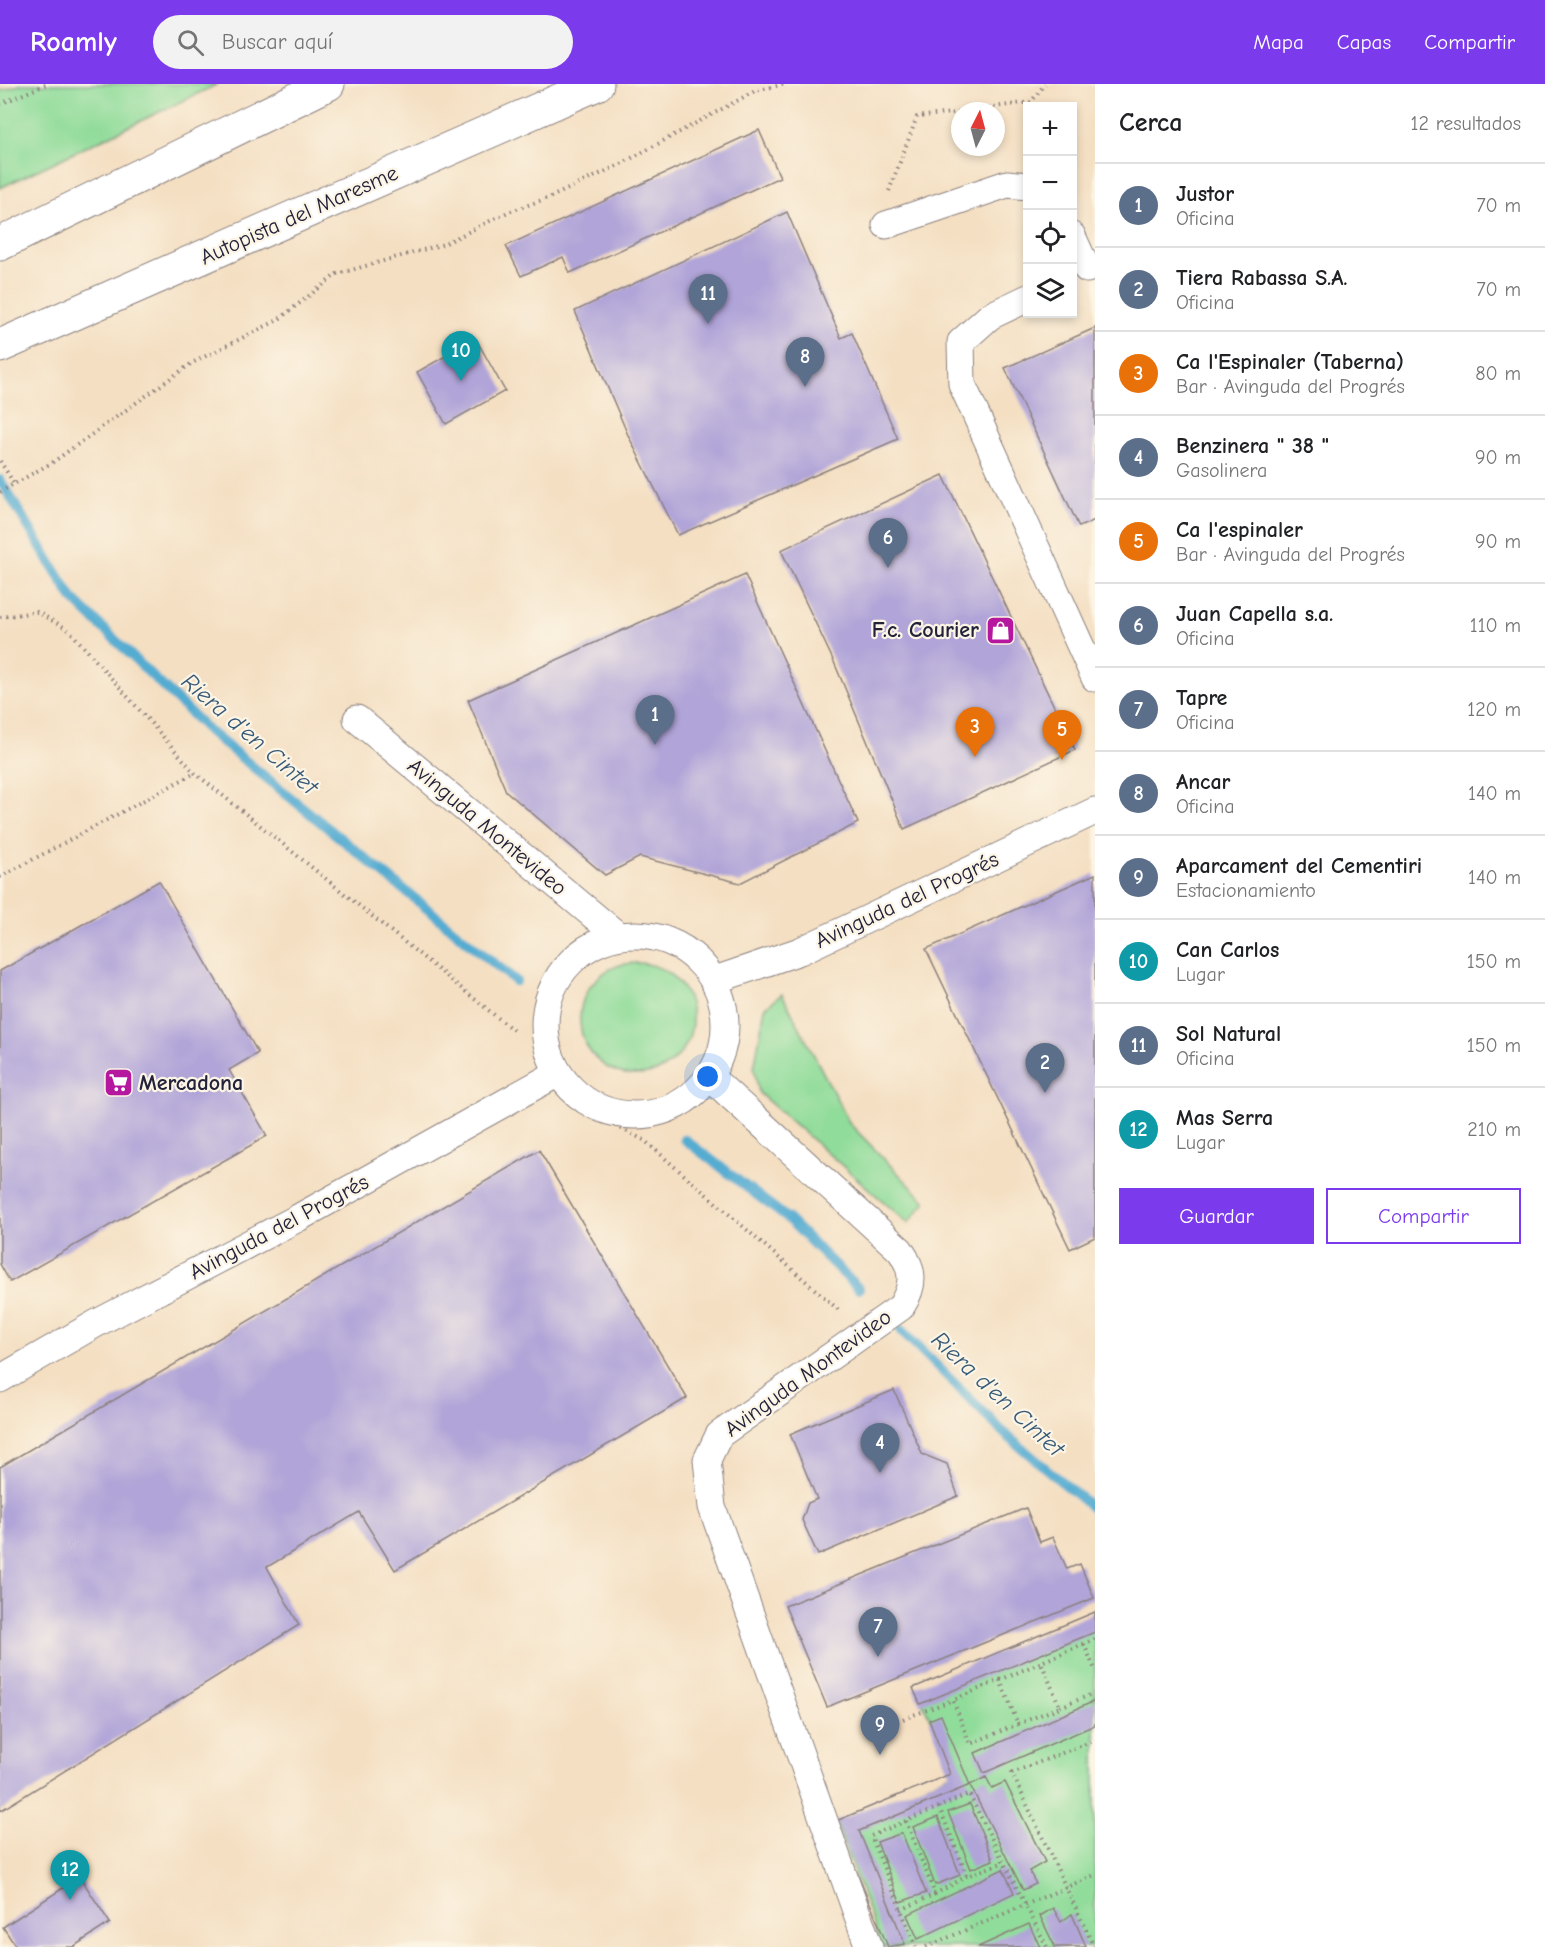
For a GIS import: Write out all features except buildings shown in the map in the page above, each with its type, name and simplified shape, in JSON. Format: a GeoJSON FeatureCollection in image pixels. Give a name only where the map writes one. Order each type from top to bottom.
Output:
{"type":"FeatureCollection","features":[{"type":"Feature","properties":{"kind":"highway"},"geometry":{"type":"LineString","coordinates":[[0,244],[328,84]]}},
{"type":"Feature","properties":{"kind":"highway","name":"Autopista del Maresme"},"geometry":{"type":"LineString","coordinates":[[0,346],[597,84]]}},
{"type":"Feature","properties":{"kind":"street"},"geometry":{"type":"LineString","coordinates":[[886,225],[1007,183],[1023,185]]}},
{"type":"Feature","properties":{"kind":"street"},"geometry":{"type":"LineString","coordinates":[[1077,249],[1085,270]]}},
{"type":"Feature","properties":{"kind":"street"},"geometry":{"type":"LineString","coordinates":[[1023,300],[990,316],[961,342],[962,384],[1095,678]]}},
{"type":"Feature","properties":{"kind":"street","name":"Avinguda Montevideo"},"geometry":{"type":"LineString","coordinates":[[357,719],[617,935]]}},
{"type":"Feature","properties":{"kind":"street","name":"Avinguda del Progrés"},"geometry":{"type":"LineString","coordinates":[[715,980],[800,951],[1095,811]]}},
{"type":"Feature","properties":{"kind":"street"},"geometry":{"type":"LineString","coordinates":[[617,935],[651,935],[682,946],[715,980],[725,1004],[726,1036],[710,1077],[676,1107],[639,1116],[607,1111],[546,1080],[544,1017],[552,987],[576,955],[617,935]]}},
{"type":"Feature","properties":{"kind":"street","name":"Avinguda Montevideo"},"geometry":{"type":"LineString","coordinates":[[710,1077],[900,1250],[909,1263],[911,1290],[901,1307],[719,1435],[707,1460],[712,1507],[869,1947]]}},
{"type":"Feature","properties":{"kind":"street","name":"Avinguda del Progrés"},"geometry":{"type":"LineString","coordinates":[[0,1379],[97,1323],[298,1218],[546,1080]]}},
{"type":"Feature","properties":{"kind":"path"},"geometry":{"type":"LineString","coordinates":[[0,104],[46,84]]}},
{"type":"Feature","properties":{"kind":"path"},"geometry":{"type":"LineString","coordinates":[[0,492],[53,462],[192,363],[278,320],[337,274],[444,244],[508,212],[551,197],[619,165],[755,91],[785,84]]}},
{"type":"Feature","properties":{"kind":"path"},"geometry":{"type":"LineString","coordinates":[[1005,105],[1030,102],[1045,84]]}},
{"type":"Feature","properties":{"kind":"path"},"geometry":{"type":"LineString","coordinates":[[886,225],[889,187],[917,117],[951,112]]}},
{"type":"Feature","properties":{"kind":"path"},"geometry":{"type":"LineString","coordinates":[[0,461],[15,485]]}},
{"type":"Feature","properties":{"kind":"path"},"geometry":{"type":"LineString","coordinates":[[0,617],[37,612],[69,630],[195,772],[513,1030]]}},
{"type":"Feature","properties":{"kind":"path"},"geometry":{"type":"LineString","coordinates":[[0,877],[195,772]]}},
{"type":"Feature","properties":{"kind":"path"},"geometry":{"type":"LineString","coordinates":[[546,1080],[644,1140],[848,1317]]}},
{"type":"Feature","properties":{"kind":"path"},"geometry":{"type":"LineString","coordinates":[[903,1719],[1095,1639]]}},
{"type":"Feature","properties":{"kind":"path"},"geometry":{"type":"LineString","coordinates":[[1084,1644],[1095,1670]]}},
{"type":"Feature","properties":{"kind":"path"},"geometry":{"type":"LineString","coordinates":[[1041,1662],[1060,1707]]}},
{"type":"Feature","properties":{"kind":"path"},"geometry":{"type":"LineString","coordinates":[[1000,1680],[1018,1724]]}},
{"type":"Feature","properties":{"kind":"path"},"geometry":{"type":"LineString","coordinates":[[953,1700],[970,1744],[1095,1693]]}},
{"type":"Feature","properties":{"kind":"path"},"geometry":{"type":"LineString","coordinates":[[1094,1947],[1012,1773],[1095,1740]]}},
{"type":"Feature","properties":{"kind":"path"},"geometry":{"type":"LineString","coordinates":[[916,1947],[871,1836],[969,1794],[1047,1947]]}},
{"type":"Feature","properties":{"kind":"path"},"geometry":{"type":"LineString","coordinates":[[939,1806],[967,1876]]}},
{"type":"Feature","properties":{"kind":"path"},"geometry":{"type":"LineString","coordinates":[[906,1821],[935,1894]]}},
{"type":"Feature","properties":{"kind":"path"},"geometry":{"type":"LineString","coordinates":[[901,1910],[967,1876],[1004,1862]]}},
{"type":"Feature","properties":{"kind":"path"},"geometry":{"type":"LineString","coordinates":[[926,1947],[1095,1875]]}},
{"type":"Feature","properties":{"kind":"green space"},"geometry":{"type":"Polygon","coordinates":[[[22,84],[218,84],[0,188],[0,91],[22,84]]]}},
{"type":"Feature","properties":{"kind":"green space"},"geometry":{"type":"Polygon","coordinates":[[[636,963],[657,967],[676,979],[688,998],[692,1019],[688,1040],[676,1059],[657,1071],[636,1075],[615,1071],[596,1059],[584,1040],[580,1019],[584,998],[596,979],[615,967],[636,963]]]}},
{"type":"Feature","properties":{"kind":"green space"},"geometry":{"type":"Polygon","coordinates":[[[782,994],[850,1124],[926,1202],[908,1223],[759,1093],[754,1068],[765,1008],[782,994]]]}},
{"type":"Feature","properties":{"kind":"green space"},"geometry":{"type":"Polygon","coordinates":[[[1095,1614],[1095,1947],[882,1947],[836,1824],[953,1773],[917,1689],[1095,1614]]]}},
{"type":"Feature","properties":{"kind":"waterway","name":"Riera d'en Cintet"},"geometry":{"type":"LineString","coordinates":[[0,480],[72,598],[210,732],[516,981]]}},
{"type":"Feature","properties":{"kind":"waterway","name":"Riera d'en Cintet"},"geometry":{"type":"LineString","coordinates":[[684,1139],[787,1218],[859,1289]]}},
{"type":"Feature","properties":{"kind":"waterway","name":"Riera d'en Cintet"},"geometry":{"type":"LineString","coordinates":[[901,1330],[1004,1433],[1095,1510]]}},
{"type":"Feature","properties":{"kind":"place","name":"Sol Natural"},"geometry":{"type":"Point","coordinates":[708,324]}},
{"type":"Feature","properties":{"kind":"place","name":"Can Carlos"},"geometry":{"type":"Point","coordinates":[461,381]}},
{"type":"Feature","properties":{"kind":"place","name":"Ancar"},"geometry":{"type":"Point","coordinates":[805,387]}},
{"type":"Feature","properties":{"kind":"place","name":"Juan Capella s.a."},"geometry":{"type":"Point","coordinates":[888,568]}},
{"type":"Feature","properties":{"kind":"place","name":"F.c. Courier"},"geometry":{"type":"Point","coordinates":[1000,630]}},
{"type":"Feature","properties":{"kind":"place","name":"Justor"},"geometry":{"type":"Point","coordinates":[655,745]}},
{"type":"Feature","properties":{"kind":"place","name":"Ca l'Espinaler (Taberna)"},"geometry":{"type":"Point","coordinates":[975,757]}},
{"type":"Feature","properties":{"kind":"place","name":"Ca l'espinaler"},"geometry":{"type":"Point","coordinates":[1062,760]}},
{"type":"Feature","properties":{"kind":"place","name":"Mercadona"},"geometry":{"type":"Point","coordinates":[118,1083]}},
{"type":"Feature","properties":{"kind":"place","name":"Tiera Rabassa S.A."},"geometry":{"type":"Point","coordinates":[1045,1093]}},
{"type":"Feature","properties":{"kind":"place","name":"Benzinera \" 38 \""},"geometry":{"type":"Point","coordinates":[880,1473]}},
{"type":"Feature","properties":{"kind":"place","name":"Tapre"},"geometry":{"type":"Point","coordinates":[878,1657]}},
{"type":"Feature","properties":{"kind":"place","name":"Aparcament del Cementiri"},"geometry":{"type":"Point","coordinates":[880,1755]}},
{"type":"Feature","properties":{"kind":"place","name":"Mas Serra"},"geometry":{"type":"Point","coordinates":[70,1900]}}]}
